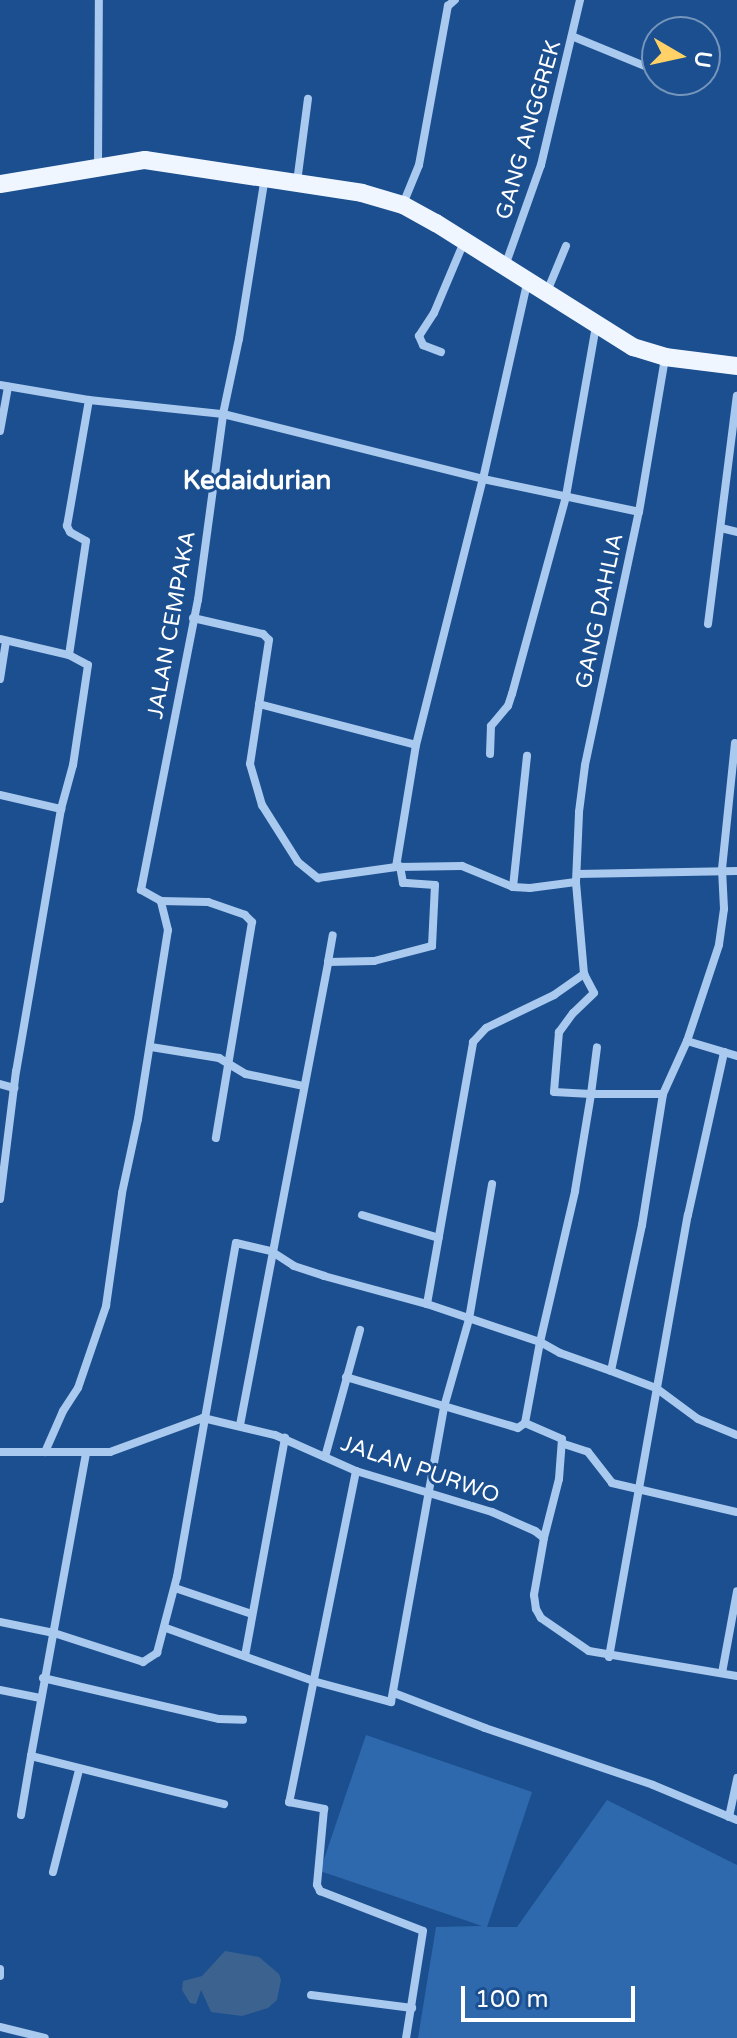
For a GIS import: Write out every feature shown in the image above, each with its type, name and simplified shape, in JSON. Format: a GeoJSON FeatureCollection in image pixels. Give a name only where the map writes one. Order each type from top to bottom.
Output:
{"type":"FeatureCollection","features":[{"type":"Feature","properties":{"kind":"main road"},"geometry":{"type":"LineString","coordinates":[[0,184],[145,160],[362,193],[403,205],[633,347],[665,357],[737,366]]}},
{"type":"Feature","properties":{"kind":"street"},"geometry":{"type":"LineString","coordinates":[[98,167],[99,0]]}},
{"type":"Feature","properties":{"kind":"street"},"geometry":{"type":"LineString","coordinates":[[403,205],[419,165],[448,6],[455,0]]}},
{"type":"Feature","properties":{"kind":"street","name":"GANG ANGGREK"},"geometry":{"type":"LineString","coordinates":[[505,267],[541,165],[574,37],[580,0]]}},
{"type":"Feature","properties":{"kind":"street"},"geometry":{"type":"LineString","coordinates":[[574,37],[641,64]]}},
{"type":"Feature","properties":{"kind":"street"},"geometry":{"type":"LineString","coordinates":[[297,183],[308,99]]}},
{"type":"Feature","properties":{"kind":"street","name":"JALAN CEMPAKA"},"geometry":{"type":"LineString","coordinates":[[161,901],[141,890],[193,618],[223,414],[239,339],[265,176]]}},
{"type":"Feature","properties":{"kind":"street"},"geometry":{"type":"LineString","coordinates":[[441,352],[423,345],[419,336],[434,313],[465,241]]}},
{"type":"Feature","properties":{"kind":"street"},"geometry":{"type":"LineString","coordinates":[[546,294],[566,246]]}},
{"type":"Feature","properties":{"kind":"street"},"geometry":{"type":"LineString","coordinates":[[328,962],[374,961],[431,947],[435,885],[403,883],[398,867],[416,745],[483,479],[528,282]]}},
{"type":"Feature","properties":{"kind":"street"},"geometry":{"type":"LineString","coordinates":[[490,754],[491,726],[508,706],[512,694],[566,496],[596,326]]}},
{"type":"Feature","properties":{"kind":"street","name":"GANG DAHLIA"},"geometry":{"type":"LineString","coordinates":[[591,1094],[558,1094],[552,1088],[559,1032],[573,1013],[594,994],[584,974],[577,878],[579,812],[585,765],[639,512],[665,357]]}},
{"type":"Feature","properties":{"kind":"street"},"geometry":{"type":"LineString","coordinates":[[0,431],[4,386],[89,400],[223,414],[483,479],[639,512]]}},
{"type":"Feature","properties":{"kind":"street"},"geometry":{"type":"LineString","coordinates":[[708,624],[737,396]]}},
{"type":"Feature","properties":{"kind":"street"},"geometry":{"type":"LineString","coordinates":[[69,655],[86,542],[82,536],[68,531],[67,526],[89,400]]}},
{"type":"Feature","properties":{"kind":"street"},"geometry":{"type":"LineString","coordinates":[[721,528],[737,532]]}},
{"type":"Feature","properties":{"kind":"street"},"geometry":{"type":"LineString","coordinates":[[193,618],[268,637],[250,757],[254,785],[262,805],[309,875],[318,878],[398,867],[462,866],[513,887],[551,887],[577,878],[722,869],[737,871]]}},
{"type":"Feature","properties":{"kind":"street"},"geometry":{"type":"LineString","coordinates":[[0,679],[3,640],[69,655],[84,661],[88,674],[73,765],[61,809],[14,1088],[0,1199]]}},
{"type":"Feature","properties":{"kind":"street"},"geometry":{"type":"LineString","coordinates":[[259,704],[416,745]]}},
{"type":"Feature","properties":{"kind":"street"},"geometry":{"type":"LineString","coordinates":[[611,1371],[642,1225],[663,1094],[687,1041],[719,945],[724,909],[722,869],[735,743]]}},
{"type":"Feature","properties":{"kind":"street"},"geometry":{"type":"LineString","coordinates":[[513,887],[527,756]]}},
{"type":"Feature","properties":{"kind":"street"},"geometry":{"type":"LineString","coordinates":[[0,795],[61,809]]}},
{"type":"Feature","properties":{"kind":"street"},"geometry":{"type":"LineString","coordinates":[[45,1452],[78,1388],[103,1317],[122,1193],[151,1047],[168,930],[161,901],[208,902],[245,915],[252,922],[226,1063],[216,1138]]}},
{"type":"Feature","properties":{"kind":"street"},"geometry":{"type":"LineString","coordinates":[[240,1425],[333,935]]}},
{"type":"Feature","properties":{"kind":"street"},"geometry":{"type":"LineString","coordinates":[[427,1304],[473,1042],[486,1028],[554,995],[584,974]]}},
{"type":"Feature","properties":{"kind":"street"},"geometry":{"type":"LineString","coordinates":[[687,1041],[737,1056]]}},
{"type":"Feature","properties":{"kind":"street"},"geometry":{"type":"LineString","coordinates":[[151,1047],[219,1058],[246,1074],[303,1086]]}},
{"type":"Feature","properties":{"kind":"street"},"geometry":{"type":"LineString","coordinates":[[346,1377],[518,1428],[525,1423],[540,1342],[575,1191],[597,1047]]}},
{"type":"Feature","properties":{"kind":"street"},"geometry":{"type":"LineString","coordinates":[[609,1657],[688,1215],[724,1052]]}},
{"type":"Feature","properties":{"kind":"street"},"geometry":{"type":"LineString","coordinates":[[0,1084],[14,1088]]}},
{"type":"Feature","properties":{"kind":"street"},"geometry":{"type":"LineString","coordinates":[[591,1094],[663,1094]]}},
{"type":"Feature","properties":{"kind":"street"},"geometry":{"type":"LineString","coordinates":[[393,1697],[444,1407],[469,1319],[492,1184]]}},
{"type":"Feature","properties":{"kind":"street"},"geometry":{"type":"LineString","coordinates":[[362,1215],[439,1238]]}},
{"type":"Feature","properties":{"kind":"street"},"geometry":{"type":"LineString","coordinates":[[0,1622],[54,1633],[143,1662],[157,1653],[175,1588],[234,1245],[271,1251],[294,1266],[427,1304],[540,1342],[560,1353],[656,1388],[698,1419],[737,1435]]}},
{"type":"Feature","properties":{"kind":"street"},"geometry":{"type":"LineString","coordinates":[[325,1457],[360,1330]]}},
{"type":"Feature","properties":{"kind":"street"},"geometry":{"type":"LineString","coordinates":[[0,1452],[110,1452],[203,1418]]}},
{"type":"Feature","properties":{"kind":"street","name":"JALAN PURWO"},"geometry":{"type":"LineString","coordinates":[[203,1418],[285,1438],[356,1471],[492,1512],[544,1538]]}},
{"type":"Feature","properties":{"kind":"street"},"geometry":{"type":"LineString","coordinates":[[525,1423],[555,1434],[564,1444],[588,1452],[612,1483],[737,1512]]}},
{"type":"Feature","properties":{"kind":"street"},"geometry":{"type":"LineString","coordinates":[[245,1656],[285,1438]]}},
{"type":"Feature","properties":{"kind":"street"},"geometry":{"type":"LineString","coordinates":[[564,1444],[534,1595],[541,1618],[589,1651],[609,1657],[737,1676]]}},
{"type":"Feature","properties":{"kind":"street"},"geometry":{"type":"LineString","coordinates":[[21,1815],[43,1678],[86,1453]]}},
{"type":"Feature","properties":{"kind":"street"},"geometry":{"type":"LineString","coordinates":[[356,1471],[289,1802],[324,1809],[317,1885],[320,1891],[421,1929],[406,2038]]}},
{"type":"Feature","properties":{"kind":"street"},"geometry":{"type":"LineString","coordinates":[[175,1588],[252,1614]]}},
{"type":"Feature","properties":{"kind":"street"},"geometry":{"type":"LineString","coordinates":[[722,1673],[737,1591]]}},
{"type":"Feature","properties":{"kind":"street"},"geometry":{"type":"LineString","coordinates":[[166,1628],[313,1681],[393,1697],[653,1785],[733,1818],[737,1778]]}},
{"type":"Feature","properties":{"kind":"street"},"geometry":{"type":"LineString","coordinates":[[43,1678],[219,1719],[243,1720]]}},
{"type":"Feature","properties":{"kind":"street"},"geometry":{"type":"LineString","coordinates":[[0,1690],[40,1698]]}},
{"type":"Feature","properties":{"kind":"street"},"geometry":{"type":"LineString","coordinates":[[31,1756],[224,1804]]}},
{"type":"Feature","properties":{"kind":"street"},"geometry":{"type":"LineString","coordinates":[[53,1872],[79,1770]]}},
{"type":"Feature","properties":{"kind":"street"},"geometry":{"type":"LineString","coordinates":[[0,1969],[0,1976]]}},
{"type":"Feature","properties":{"kind":"street"},"geometry":{"type":"LineString","coordinates":[[311,1995],[412,2008]]}},
{"type":"Feature","properties":{"kind":"street"},"geometry":{"type":"LineString","coordinates":[[0,2027],[45,2038]]}},
{"type":"Feature","properties":{"kind":"shaded area"},"geometry":{"type":"Polygon","coordinates":[[[366,1735],[532,1792],[487,1927],[517,1927],[607,1800],[737,1865],[737,2038],[418,2038],[436,1927],[482,1926],[320,1871],[366,1735]]]}},
{"type":"Feature","properties":{"kind":"shaded area"},"geometry":{"type":"Polygon","coordinates":[[[225,1951],[259,1957],[279,1974],[281,1980],[277,2000],[268,2008],[242,2016],[211,2012],[201,1990],[196,2004],[190,2003],[182,1990],[183,1981],[202,1976],[225,1951]]]}},
{"type":"Feature","properties":{"kind":"district","name":"Kedaidurian"},"geometry":{"type":"Point","coordinates":[257,481]}}]}
